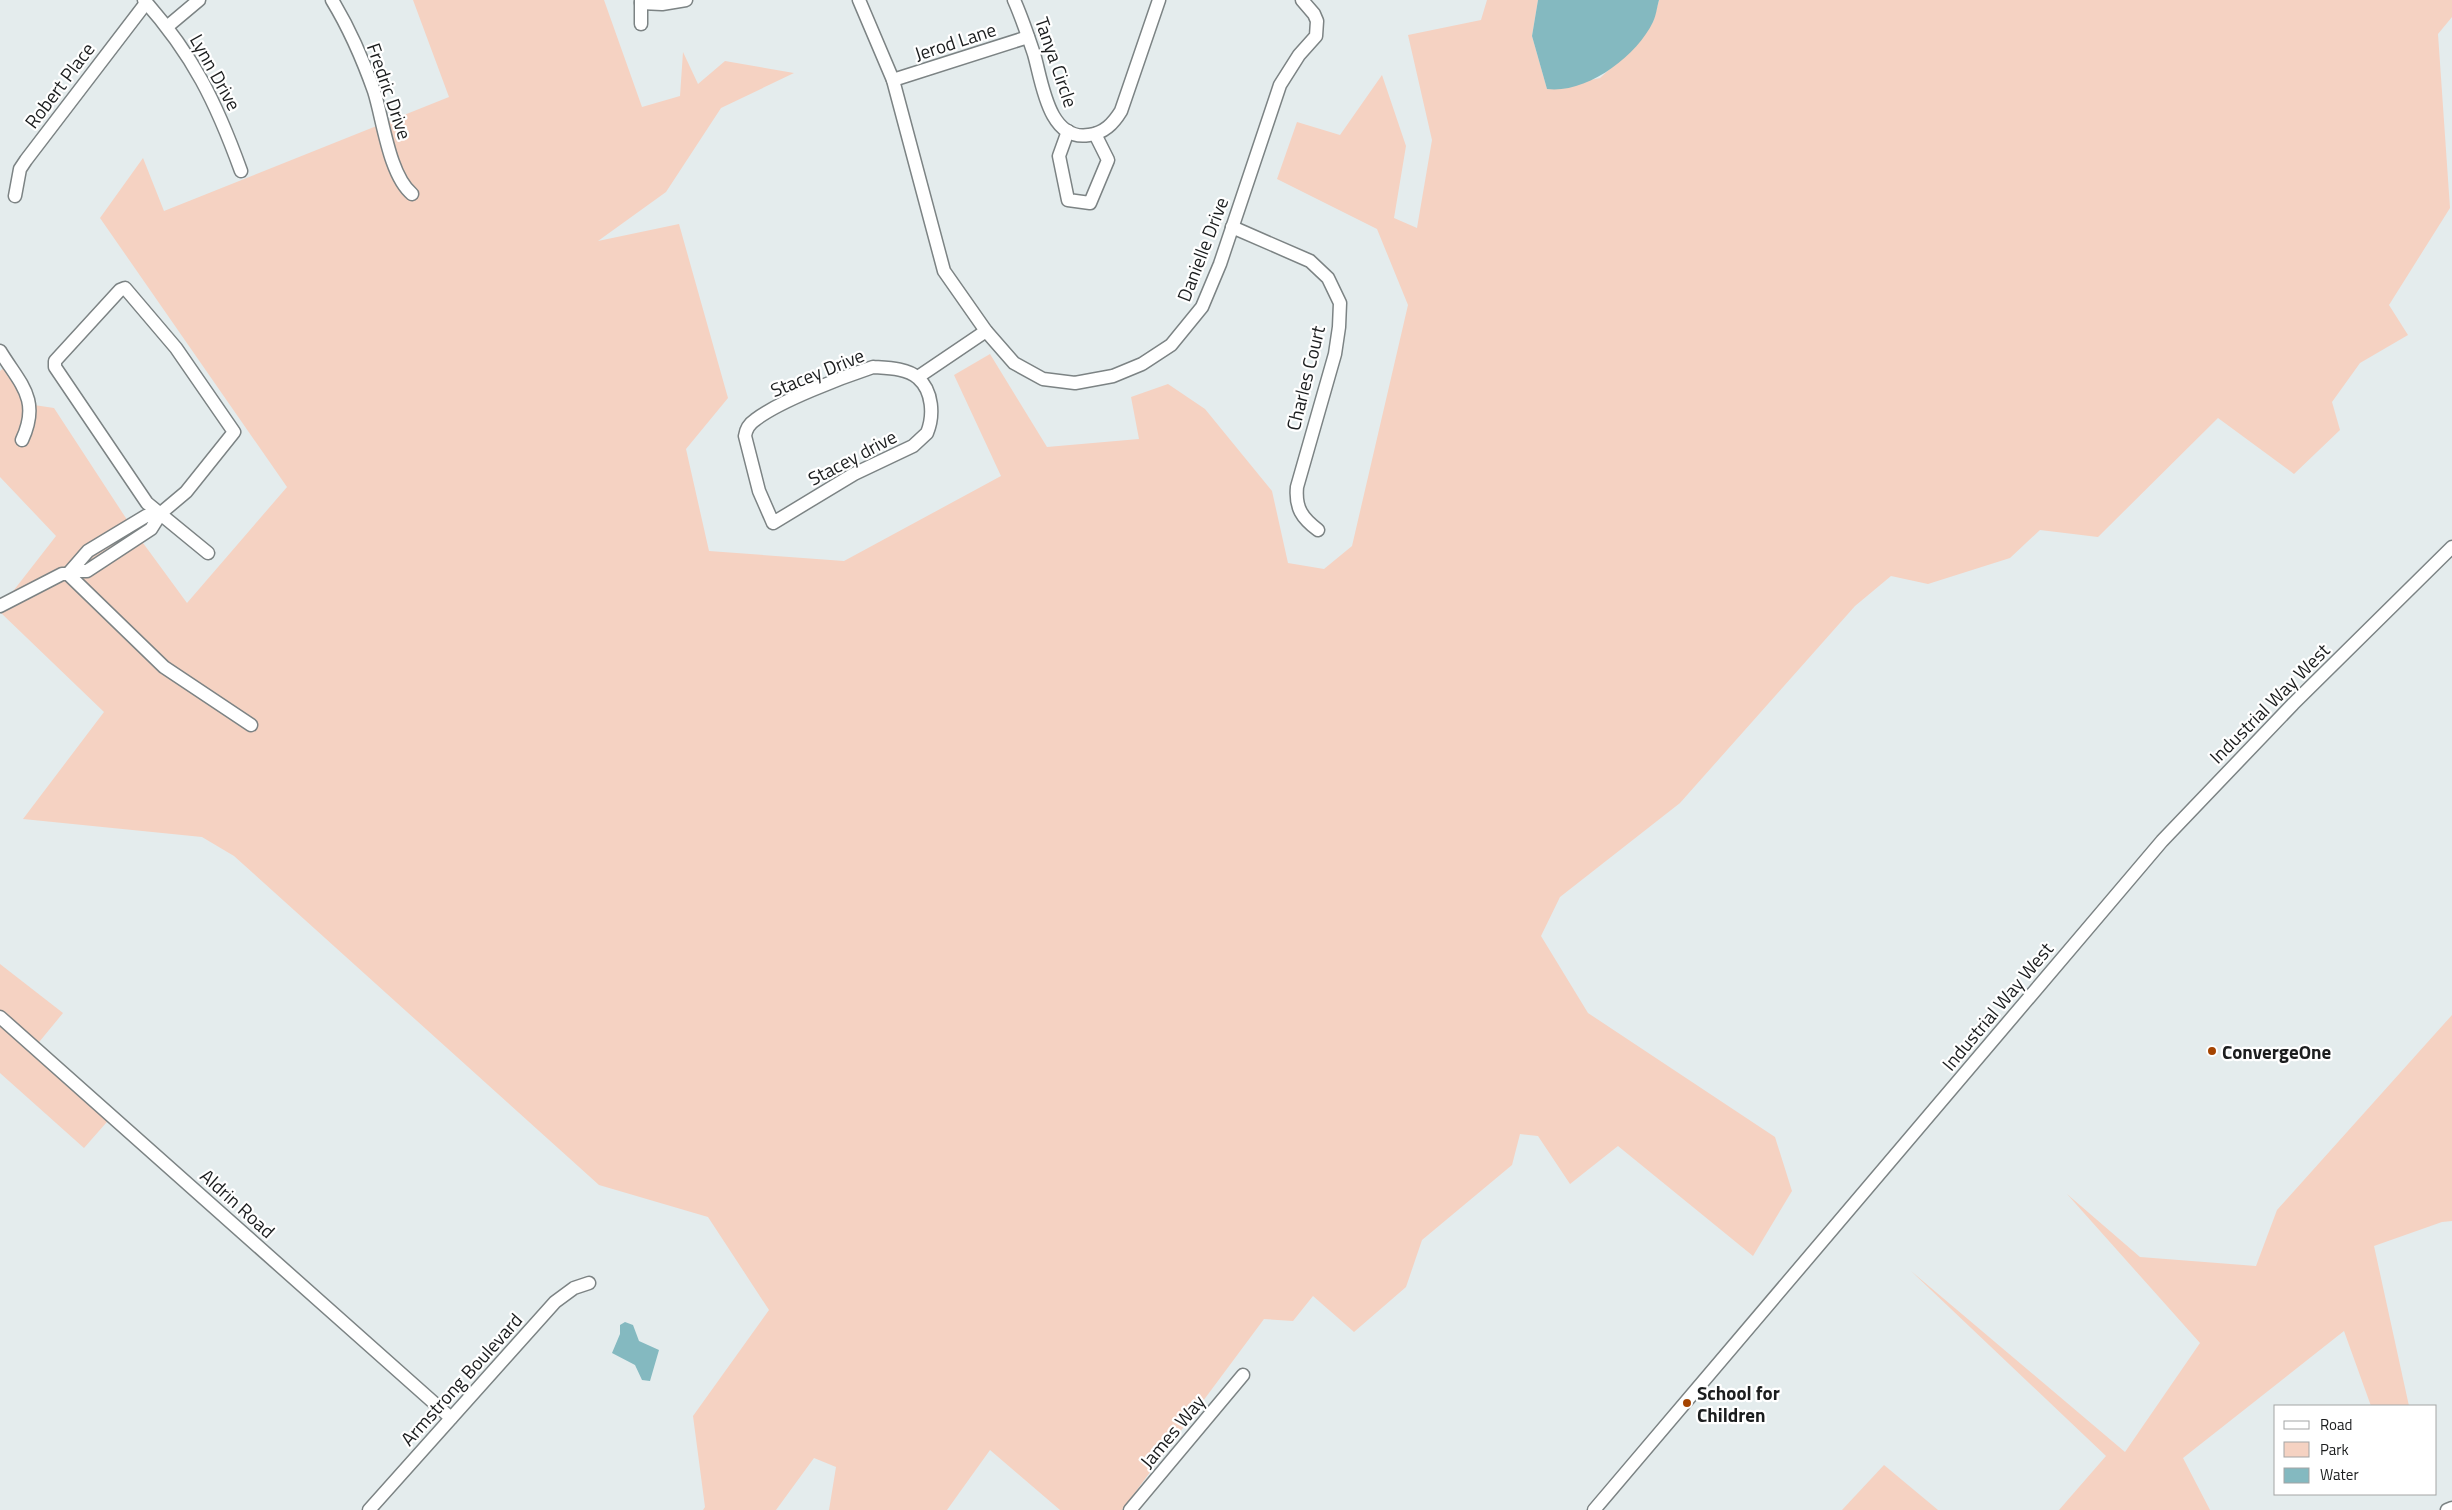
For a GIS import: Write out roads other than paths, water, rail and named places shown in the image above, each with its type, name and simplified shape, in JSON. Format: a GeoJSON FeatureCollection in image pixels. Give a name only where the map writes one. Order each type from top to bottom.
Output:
{"type":"FeatureCollection","features":[{"type":"Feature","properties":{"kind":"street"},"geometry":{"type":"LineString","coordinates":[[168,26],[199,0]]}},
{"type":"Feature","properties":{"kind":"street","name":"Fredric Drive"},"geometry":{"type":"LineString","coordinates":[[332,0],[360,55],[373,90],[395,165],[406,189],[412,194]]}},
{"type":"Feature","properties":{"kind":"street"},"geometry":{"type":"LineString","coordinates":[[641,24],[641,2],[662,4],[686,0]]}},
{"type":"Feature","properties":{"kind":"street","name":"Danielle Drive"},"geometry":{"type":"LineString","coordinates":[[858,0],[893,80],[944,272],[986,331],[1014,363],[1043,379],[1066,383],[1087,382],[1126,372],[1162,352],[1181,335],[1195,317],[1208,295],[1280,84],[1299,55],[1316,36],[1317,21],[1314,14],[1302,0]]}},
{"type":"Feature","properties":{"kind":"street","name":"Tanya Circle"},"geometry":{"type":"LineString","coordinates":[[1014,0],[1028,37],[1051,114],[1068,131],[1085,136],[1094,134]]}},
{"type":"Feature","properties":{"kind":"street"},"geometry":{"type":"LineString","coordinates":[[1068,131],[1059,156],[1068,200],[1090,202],[1108,160],[1094,134],[1111,125],[1121,111],[1159,0]]}},
{"type":"Feature","properties":{"kind":"street","name":"Lynn Drive"},"geometry":{"type":"LineString","coordinates":[[145,2],[168,26],[192,60],[224,124],[241,171]]}},
{"type":"Feature","properties":{"kind":"street","name":"Robert Place"},"geometry":{"type":"LineString","coordinates":[[15,196],[20,169],[26,160],[145,2]]}},
{"type":"Feature","properties":{"kind":"street","name":"Jerod Lane"},"geometry":{"type":"LineString","coordinates":[[893,80],[1028,37]]}},
{"type":"Feature","properties":{"kind":"street","name":"Charles Court"},"geometry":{"type":"LineString","coordinates":[[1232,227],[1310,261],[1328,278],[1340,303],[1335,354],[1297,487],[1298,507],[1303,518],[1318,530]]}},
{"type":"Feature","properties":{"kind":"street"},"geometry":{"type":"LineString","coordinates":[[0,606],[62,574],[88,571],[151,528],[161,513],[186,492],[234,432],[176,348],[125,288],[120,290],[54,364],[147,503],[161,513],[208,553]]}},
{"type":"Feature","properties":{"kind":"street"},"geometry":{"type":"LineString","coordinates":[[918,377],[986,331]]}},
{"type":"Feature","properties":{"kind":"street"},"geometry":{"type":"LineString","coordinates":[[0,351],[20,379],[29,400],[30,420],[22,440]]}},
{"type":"Feature","properties":{"kind":"street","name":"Stacey Drive"},"geometry":{"type":"LineString","coordinates":[[759,491],[745,436],[748,427],[755,420],[788,402],[873,367],[902,370],[918,377]]}},
{"type":"Feature","properties":{"kind":"street","name":"Stacey drive"},"geometry":{"type":"LineString","coordinates":[[759,491],[772,523],[854,474],[918,442],[929,428],[931,405],[927,390],[918,377]]}},
{"type":"Feature","properties":{"kind":"street","name":"Industrial Way West"},"geometry":{"type":"LineString","coordinates":[[1594,1510],[2162,842],[2223,776],[2452,547]]}},
{"type":"Feature","properties":{"kind":"street"},"geometry":{"type":"LineString","coordinates":[[72,574],[164,667],[252,725]]}},
{"type":"Feature","properties":{"kind":"street","name":"Aldrin Road"},"geometry":{"type":"LineString","coordinates":[[0,1016],[451,1418]]}},
{"type":"Feature","properties":{"kind":"street","name":"Armstrong Boulevard"},"geometry":{"type":"LineString","coordinates":[[369,1510],[555,1302],[574,1288],[589,1283]]}},
{"type":"Feature","properties":{"kind":"street","name":"James Way"},"geometry":{"type":"LineString","coordinates":[[1130,1510],[1243,1375]]}},
{"type":"Feature","properties":{"kind":"street"},"geometry":{"type":"LineString","coordinates":[[2447,1510],[2452,1508]]}},
{"type":"Feature","properties":{"kind":"water"},"geometry":{"type":"Polygon","coordinates":[[[1538,0],[1659,0],[1654,20],[1645,35],[1622,60],[1593,79],[1578,86],[1547,89],[1532,36],[1538,0]]]}},
{"type":"Feature","properties":{"kind":"water"},"geometry":{"type":"Polygon","coordinates":[[[625,1322],[633,1325],[639,1341],[659,1350],[650,1381],[642,1380],[635,1365],[612,1353],[620,1334],[620,1325],[625,1322]]]}},
{"type":"Feature","properties":{"kind":"place","name":"ConvergeOne"},"geometry":{"type":"Point","coordinates":[2212,1051]}},
{"type":"Feature","properties":{"kind":"place","name":"School for Children"},"geometry":{"type":"Point","coordinates":[1687,1403]}}]}
